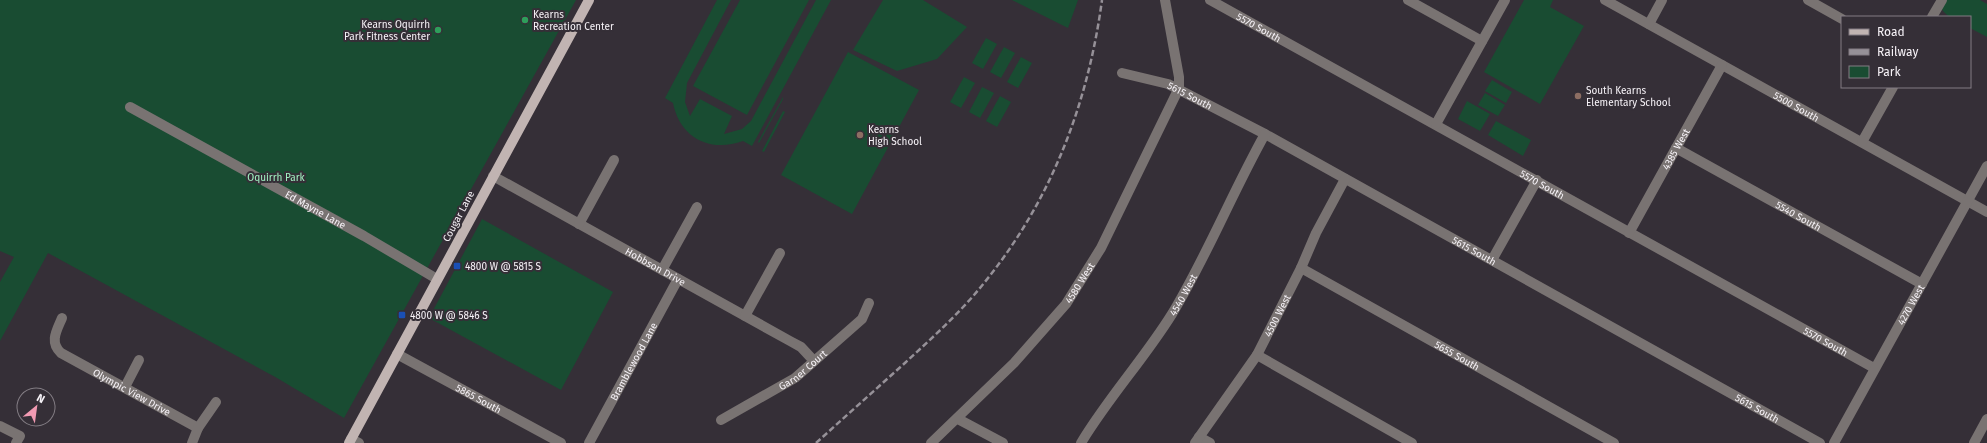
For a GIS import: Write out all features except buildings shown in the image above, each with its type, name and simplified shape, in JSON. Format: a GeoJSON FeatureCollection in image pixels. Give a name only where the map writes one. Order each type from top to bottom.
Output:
{"type":"FeatureCollection","features":[{"type":"Feature","properties":{"kind":"main road","name":"Cougar Lane"},"geometry":{"type":"LineString","coordinates":[[353,442],[397,354],[588,0]]}},
{"type":"Feature","properties":{"kind":"street"},"geometry":{"type":"LineString","coordinates":[[1165,0],[1179,77],[1179,88]]}},
{"type":"Feature","properties":{"kind":"street","name":"5570 South"},"geometry":{"type":"LineString","coordinates":[[1210,0],[1874,368]]}},
{"type":"Feature","properties":{"kind":"street"},"geometry":{"type":"LineString","coordinates":[[1408,0],[1482,41]]}},
{"type":"Feature","properties":{"kind":"street"},"geometry":{"type":"LineString","coordinates":[[1436,124],[1505,0]]}},
{"type":"Feature","properties":{"kind":"street","name":"5500 South"},"geometry":{"type":"LineString","coordinates":[[1605,0],[1987,212]]}},
{"type":"Feature","properties":{"kind":"street"},"geometry":{"type":"LineString","coordinates":[[1649,24],[1662,0]]}},
{"type":"Feature","properties":{"kind":"street"},"geometry":{"type":"LineString","coordinates":[[1808,0],[1841,18]]}},
{"type":"Feature","properties":{"kind":"street"},"geometry":{"type":"LineString","coordinates":[[1933,16],[1942,0]]}},
{"type":"Feature","properties":{"kind":"street","name":"4385 West"},"geometry":{"type":"LineString","coordinates":[[1629,233],[1722,65]]}},
{"type":"Feature","properties":{"kind":"street","name":"5615 South"},"geometry":{"type":"LineString","coordinates":[[1122,73],[1157,80],[1179,88],[1265,134],[1820,443]]}},
{"type":"Feature","properties":{"kind":"street","name":"4580 West"},"geometry":{"type":"LineString","coordinates":[[931,443],[958,419],[1014,364],[1066,304],[1101,248],[1179,88]]}},
{"type":"Feature","properties":{"kind":"street"},"geometry":{"type":"LineString","coordinates":[[1862,142],[1892,88]]}},
{"type":"Feature","properties":{"kind":"street","name":"Ed Mayne Lane"},"geometry":{"type":"LineString","coordinates":[[130,107],[364,236],[438,279]]}},
{"type":"Feature","properties":{"kind":"street","name":"4540 West"},"geometry":{"type":"LineString","coordinates":[[1081,443],[1106,404],[1157,337],[1185,292],[1213,237],[1236,186],[1265,134]]}},
{"type":"Feature","properties":{"kind":"street","name":"5540 South"},"geometry":{"type":"LineString","coordinates":[[1676,148],[1922,284]]}},
{"type":"Feature","properties":{"kind":"street"},"geometry":{"type":"LineString","coordinates":[[579,224],[614,160]]}},
{"type":"Feature","properties":{"kind":"street","name":"4270 West"},"geometry":{"type":"LineString","coordinates":[[1834,443],[1874,368],[1987,166]]}},
{"type":"Feature","properties":{"kind":"street","name":"Hobbson Drive"},"geometry":{"type":"LineString","coordinates":[[494,176],[801,348],[814,361]]}},
{"type":"Feature","properties":{"kind":"street","name":"4500 West"},"geometry":{"type":"LineString","coordinates":[[1197,440],[1256,355],[1301,268],[1316,233],[1345,179]]}},
{"type":"Feature","properties":{"kind":"street"},"geometry":{"type":"LineString","coordinates":[[1492,260],[1537,180]]}},
{"type":"Feature","properties":{"kind":"street"},"geometry":{"type":"LineString","coordinates":[[662,270],[697,207]]}},
{"type":"Feature","properties":{"kind":"street"},"geometry":{"type":"LineString","coordinates":[[745,316],[780,253]]}},
{"type":"Feature","properties":{"kind":"street","name":"5655 South"},"geometry":{"type":"LineString","coordinates":[[1301,268],[1614,443]]}},
{"type":"Feature","properties":{"kind":"street","name":"Bramblewood Lane"},"geometry":{"type":"LineString","coordinates":[[589,443],[678,279]]}},
{"type":"Feature","properties":{"kind":"street","name":"Garner Court"},"geometry":{"type":"LineString","coordinates":[[721,420],[787,385],[862,319],[869,303]]}},
{"type":"Feature","properties":{"kind":"street","name":"Olympic View Drive"},"geometry":{"type":"LineString","coordinates":[[62,318],[56,332],[54,344],[61,352],[198,428]]}},
{"type":"Feature","properties":{"kind":"street","name":"5865 South"},"geometry":{"type":"LineString","coordinates":[[397,354],[561,443]]}},
{"type":"Feature","properties":{"kind":"street"},"geometry":{"type":"LineString","coordinates":[[1256,355],[1412,443]]}},
{"type":"Feature","properties":{"kind":"street"},"geometry":{"type":"LineString","coordinates":[[124,387],[139,360]]}},
{"type":"Feature","properties":{"kind":"street"},"geometry":{"type":"LineString","coordinates":[[192,443],[198,428],[216,402]]}},
{"type":"Feature","properties":{"kind":"street"},"geometry":{"type":"LineString","coordinates":[[958,419],[1003,443]]}},
{"type":"Feature","properties":{"kind":"street"},"geometry":{"type":"LineString","coordinates":[[1974,443],[1987,419]]}},
{"type":"Feature","properties":{"kind":"street"},"geometry":{"type":"LineString","coordinates":[[0,426],[20,436],[16,443]]}},
{"type":"Feature","properties":{"kind":"street"},"geometry":{"type":"LineString","coordinates":[[1197,440],[1210,443]]}},
{"type":"Feature","properties":{"kind":"green space","name":"Oquirrh Park"},"geometry":{"type":"Polygon","coordinates":[[[0,0],[576,0],[344,418],[277,378],[48,253],[0,341],[0,282],[14,257],[0,251],[0,0]]]}},
{"type":"Feature","properties":{"kind":"green space"},"geometry":{"type":"Polygon","coordinates":[[[717,0],[731,0],[687,83],[685,102],[690,116],[700,99],[732,116],[724,134],[742,129],[751,121],[816,0],[831,0],[752,146],[743,141],[719,145],[698,140],[682,125],[673,103],[665,98],[717,0]]]}},
{"type":"Feature","properties":{"kind":"green space"},"geometry":{"type":"Polygon","coordinates":[[[740,0],[809,0],[747,115],[693,86],[740,0]]]}},
{"type":"Feature","properties":{"kind":"green space"},"geometry":{"type":"Polygon","coordinates":[[[883,0],[923,0],[967,27],[937,59],[897,71],[853,50],[883,0]]]}},
{"type":"Feature","properties":{"kind":"green space"},"geometry":{"type":"Polygon","coordinates":[[[1012,0],[1078,0],[1068,28],[1012,0]]]}},
{"type":"Feature","properties":{"kind":"green space"},"geometry":{"type":"Polygon","coordinates":[[[1524,0],[1553,0],[1550,7],[1584,26],[1540,104],[1484,72],[1524,0]]]}},
{"type":"Feature","properties":{"kind":"green space"},"geometry":{"type":"Polygon","coordinates":[[[1936,0],[1980,0],[1987,4],[1987,37],[1971,29],[1971,16],[1949,16],[1943,11],[1936,0]]]}},
{"type":"Feature","properties":{"kind":"green space"},"geometry":{"type":"Polygon","coordinates":[[[986,38],[997,44],[983,69],[972,63],[986,38]]]}},
{"type":"Feature","properties":{"kind":"green space"},"geometry":{"type":"Polygon","coordinates":[[[1004,47],[1015,53],[1001,78],[990,72],[1004,47]]]}},
{"type":"Feature","properties":{"kind":"green space"},"geometry":{"type":"Polygon","coordinates":[[[848,52],[919,90],[852,214],[781,175],[848,52]]]}},
{"type":"Feature","properties":{"kind":"green space"},"geometry":{"type":"Polygon","coordinates":[[[1021,57],[1032,63],[1018,88],[1007,82],[1021,57]]]}},
{"type":"Feature","properties":{"kind":"green space"},"geometry":{"type":"Polygon","coordinates":[[[964,77],[975,83],[961,108],[950,102],[964,77]]]}},
{"type":"Feature","properties":{"kind":"green space"},"geometry":{"type":"Polygon","coordinates":[[[1492,80],[1512,92],[1506,103],[1485,91],[1492,80]]]}},
{"type":"Feature","properties":{"kind":"green space"},"geometry":{"type":"Polygon","coordinates":[[[982,87],[994,93],[980,118],[969,112],[982,87]]]}},
{"type":"Feature","properties":{"kind":"green space"},"geometry":{"type":"Polygon","coordinates":[[[1485,93],[1505,105],[1498,116],[1478,105],[1485,93]]]}},
{"type":"Feature","properties":{"kind":"green space"},"geometry":{"type":"Polygon","coordinates":[[[1000,96],[1011,102],[997,127],[986,121],[1000,96]]]}},
{"type":"Feature","properties":{"kind":"green space"},"geometry":{"type":"Polygon","coordinates":[[[783,97],[783,99],[759,143],[758,142],[783,97]]]}},
{"type":"Feature","properties":{"kind":"green space"},"geometry":{"type":"Polygon","coordinates":[[[1467,101],[1490,114],[1480,131],[1458,119],[1467,101]]]}},
{"type":"Feature","properties":{"kind":"green space"},"geometry":{"type":"Polygon","coordinates":[[[783,111],[785,112],[764,152],[762,151],[783,111]]]}},
{"type":"Feature","properties":{"kind":"green space"},"geometry":{"type":"Polygon","coordinates":[[[1496,121],[1531,140],[1523,156],[1488,135],[1496,121]]]}},
{"type":"Feature","properties":{"kind":"green space"},"geometry":{"type":"Polygon","coordinates":[[[482,219],[613,292],[561,390],[429,318],[482,219]]]}},
{"type":"Feature","properties":{"kind":"railway"},"geometry":{"type":"LineString","coordinates":[[816,443],[946,324],[975,294],[1008,252],[1029,219],[1063,150],[1087,77],[1096,39],[1102,0]]}},
{"type":"Feature","properties":{"kind":"place","name":"Kearns Recreation Center"},"geometry":{"type":"Point","coordinates":[525,20]}},
{"type":"Feature","properties":{"kind":"place","name":"Kearns Oquirrh Park Fitness Center"},"geometry":{"type":"Point","coordinates":[438,30]}},
{"type":"Feature","properties":{"kind":"place","name":"South Kearns Elementary School"},"geometry":{"type":"Point","coordinates":[1578,96]}},
{"type":"Feature","properties":{"kind":"place","name":"Kearns High School"},"geometry":{"type":"Point","coordinates":[860,135]}},
{"type":"Feature","properties":{"kind":"place","name":"4800 W @ 5815 S"},"geometry":{"type":"Point","coordinates":[457,266]}},
{"type":"Feature","properties":{"kind":"place","name":"4800 W @ 5846 S"},"geometry":{"type":"Point","coordinates":[402,315]}}]}
